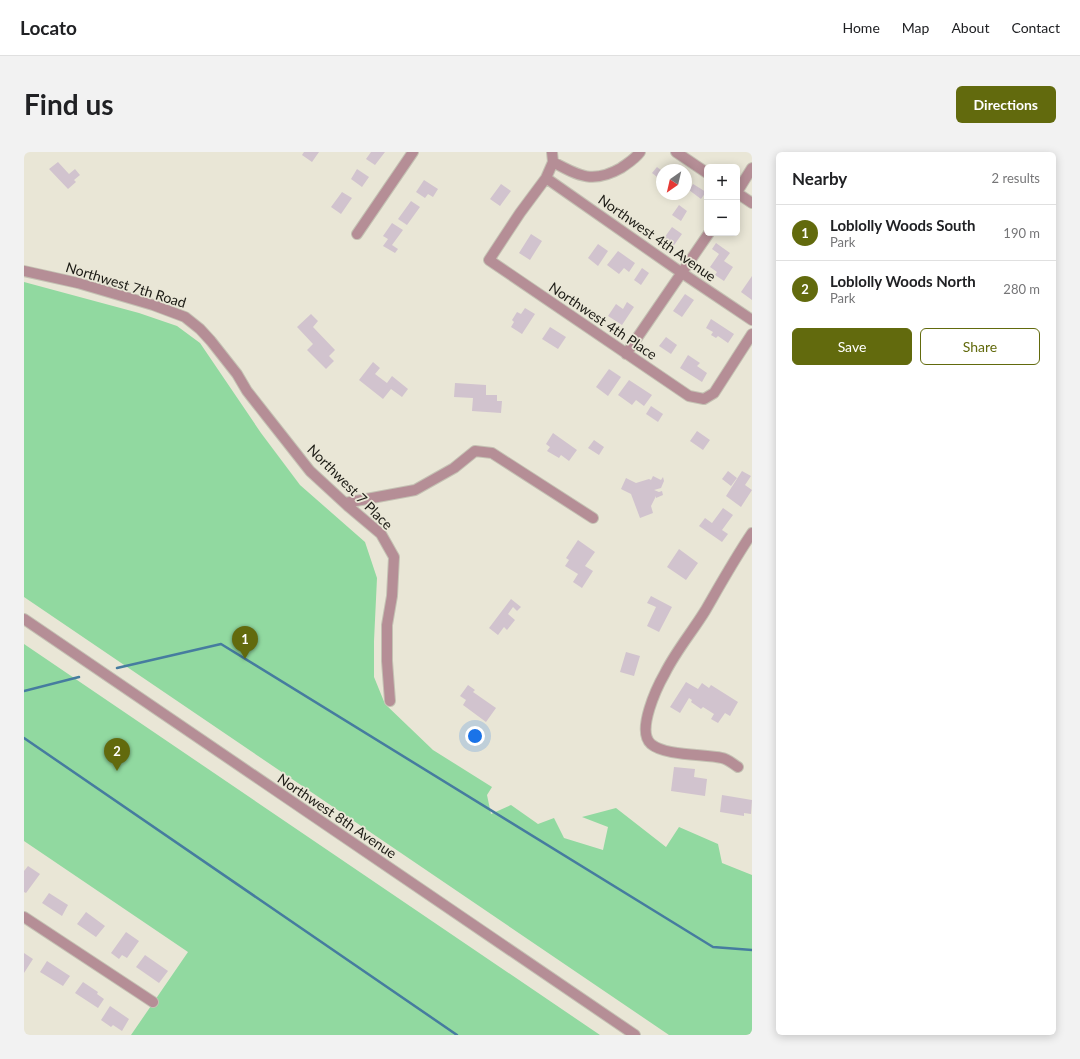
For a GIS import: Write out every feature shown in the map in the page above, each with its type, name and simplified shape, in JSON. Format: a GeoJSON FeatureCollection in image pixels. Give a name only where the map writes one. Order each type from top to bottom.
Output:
{"type":"FeatureCollection","features":[{"type":"Feature","properties":{"kind":"street"},"geometry":{"type":"LineString","coordinates":[[358,234],[413,152]]}},
{"type":"Feature","properties":{"kind":"street"},"geometry":{"type":"LineString","coordinates":[[546,178],[553,157],[581,176],[595,177],[608,175],[634,159],[640,152]]}},
{"type":"Feature","properties":{"kind":"street"},"geometry":{"type":"LineString","coordinates":[[676,152],[704,171]]}},
{"type":"Feature","properties":{"kind":"street"},"geometry":{"type":"LineString","coordinates":[[740,187],[752,168]]}},
{"type":"Feature","properties":{"kind":"street","name":"Northwest 4th Place"},"geometry":{"type":"LineString","coordinates":[[546,178],[520,213],[489,260],[689,396],[704,399],[714,393],[752,334]]}},
{"type":"Feature","properties":{"kind":"street","name":"Northwest 4th Avenue"},"geometry":{"type":"LineString","coordinates":[[546,178],[752,320]]}},
{"type":"Feature","properties":{"kind":"street"},"geometry":{"type":"LineString","coordinates":[[740,194],[752,203]]}},
{"type":"Feature","properties":{"kind":"street"},"geometry":{"type":"LineString","coordinates":[[626,354],[707,236]]}},
{"type":"Feature","properties":{"kind":"street","name":"Northwest 7th Road"},"geometry":{"type":"LineString","coordinates":[[24,271],[78,283],[153,305],[185,317],[200,328],[211,341],[269,419]]}},
{"type":"Feature","properties":{"kind":"street","name":"Northwest 7 Place"},"geometry":{"type":"LineString","coordinates":[[269,419],[310,471],[381,534],[394,558],[392,596],[387,625],[387,661],[390,701]]}},
{"type":"Feature","properties":{"kind":"street"},"geometry":{"type":"LineString","coordinates":[[345,503],[414,490],[454,468],[475,451],[492,453],[592,518]]}},
{"type":"Feature","properties":{"kind":"street"},"geometry":{"type":"LineString","coordinates":[[738,767],[724,758],[661,749],[651,744],[646,736],[645,725],[651,705],[665,673],[751,538]]}},
{"type":"Feature","properties":{"kind":"street","name":"Northwest 8th Avenue"},"geometry":{"type":"LineString","coordinates":[[24,619],[635,1035]]}},
{"type":"Feature","properties":{"kind":"street"},"geometry":{"type":"LineString","coordinates":[[24,917],[153,1002]]}},
{"type":"Feature","properties":{"kind":"green space"},"geometry":{"type":"Polygon","coordinates":[[[24,282],[139,313],[177,326],[200,343],[261,433],[300,485],[365,542],[377,578],[374,677],[385,704],[433,750],[492,787],[487,795],[491,814],[511,805],[538,824],[554,818],[564,838],[603,850],[608,827],[582,817],[616,808],[666,847],[679,827],[718,844],[722,863],[752,875],[752,1035],[669,1035],[24,597],[24,282]]]}},
{"type":"Feature","properties":{"kind":"green space"},"geometry":{"type":"Polygon","coordinates":[[[24,644],[600,1035],[131,1035],[188,952],[24,841],[24,644]]]}},
{"type":"Feature","properties":{"kind":"building"},"geometry":{"type":"Polygon","coordinates":[[[304,152],[319,152],[312,162],[302,155],[304,152]]]}},
{"type":"Feature","properties":{"kind":"building"},"geometry":{"type":"Polygon","coordinates":[[[371,152],[385,152],[375,165],[366,159],[371,152]]]}},
{"type":"Feature","properties":{"kind":"building"},"geometry":{"type":"Polygon","coordinates":[[[58,162],[69,174],[75,169],[80,175],[74,180],[76,182],[68,189],[49,169],[58,162]]]}},
{"type":"Feature","properties":{"kind":"building"},"geometry":{"type":"Polygon","coordinates":[[[656,168],[656,176],[652,173],[656,168]]]}},
{"type":"Feature","properties":{"kind":"building"},"geometry":{"type":"Polygon","coordinates":[[[357,169],[369,177],[362,187],[351,179],[357,169]]]}},
{"type":"Feature","properties":{"kind":"building"},"geometry":{"type":"Polygon","coordinates":[[[424,180],[438,189],[433,197],[428,194],[425,198],[416,192],[424,180]]]}},
{"type":"Feature","properties":{"kind":"building"},"geometry":{"type":"Polygon","coordinates":[[[501,184],[511,191],[500,206],[490,199],[501,184]]]}},
{"type":"Feature","properties":{"kind":"building"},"geometry":{"type":"Polygon","coordinates":[[[693,184],[704,191],[704,195],[701,199],[692,192],[693,184]]]}},
{"type":"Feature","properties":{"kind":"building"},"geometry":{"type":"Polygon","coordinates":[[[342,192],[352,198],[341,214],[331,207],[342,192]]]}},
{"type":"Feature","properties":{"kind":"building"},"geometry":{"type":"Polygon","coordinates":[[[411,201],[420,207],[407,225],[398,219],[411,201]]]}},
{"type":"Feature","properties":{"kind":"building"},"geometry":{"type":"Polygon","coordinates":[[[679,205],[687,211],[681,221],[672,215],[679,205]]]}},
{"type":"Feature","properties":{"kind":"building"},"geometry":{"type":"Polygon","coordinates":[[[392,223],[403,230],[392,245],[398,249],[395,253],[383,246],[388,239],[383,236],[392,223]]]}},
{"type":"Feature","properties":{"kind":"building"},"geometry":{"type":"Polygon","coordinates":[[[672,227],[682,234],[672,248],[662,241],[672,227]]]}},
{"type":"Feature","properties":{"kind":"building"},"geometry":{"type":"Polygon","coordinates":[[[531,234],[542,241],[530,260],[519,253],[531,234]]]}},
{"type":"Feature","properties":{"kind":"building"},"geometry":{"type":"Polygon","coordinates":[[[716,243],[730,253],[724,261],[733,267],[724,281],[715,275],[717,272],[710,267],[719,254],[712,249],[716,243]]]}},
{"type":"Feature","properties":{"kind":"building"},"geometry":{"type":"Polygon","coordinates":[[[598,244],[608,251],[598,266],[588,258],[598,244]]]}},
{"type":"Feature","properties":{"kind":"building"},"geometry":{"type":"Polygon","coordinates":[[[618,251],[635,263],[629,272],[624,268],[619,274],[607,265],[618,251]]]}},
{"type":"Feature","properties":{"kind":"building"},"geometry":{"type":"Polygon","coordinates":[[[642,268],[649,273],[641,285],[634,280],[642,268]]]}},
{"type":"Feature","properties":{"kind":"building"},"geometry":{"type":"Polygon","coordinates":[[[752,276],[752,300],[741,292],[752,276]]]}},
{"type":"Feature","properties":{"kind":"building"},"geometry":{"type":"Polygon","coordinates":[[[685,294],[694,300],[682,317],[673,311],[685,294]]]}},
{"type":"Feature","properties":{"kind":"building"},"geometry":{"type":"Polygon","coordinates":[[[627,302],[634,307],[622,325],[608,316],[616,304],[623,309],[627,302]]]}},
{"type":"Feature","properties":{"kind":"building"},"geometry":{"type":"Polygon","coordinates":[[[525,308],[535,314],[522,334],[511,327],[514,322],[512,320],[517,312],[521,314],[525,308]]]}},
{"type":"Feature","properties":{"kind":"building"},"geometry":{"type":"Polygon","coordinates":[[[311,314],[318,321],[313,327],[335,350],[329,356],[334,361],[326,369],[307,350],[313,344],[297,327],[311,314]]]}},
{"type":"Feature","properties":{"kind":"building"},"geometry":{"type":"Polygon","coordinates":[[[711,319],[734,334],[728,343],[718,336],[716,338],[711,335],[713,332],[706,328],[711,319]]]}},
{"type":"Feature","properties":{"kind":"building"},"geometry":{"type":"Polygon","coordinates":[[[550,327],[566,337],[558,349],[542,339],[550,327]]]}},
{"type":"Feature","properties":{"kind":"building"},"geometry":{"type":"Polygon","coordinates":[[[666,337],[677,345],[671,354],[659,346],[666,337]]]}},
{"type":"Feature","properties":{"kind":"building"},"geometry":{"type":"Polygon","coordinates":[[[688,355],[700,363],[697,366],[707,373],[702,382],[680,368],[688,355]]]}},
{"type":"Feature","properties":{"kind":"building"},"geometry":{"type":"Polygon","coordinates":[[[373,362],[380,368],[375,374],[387,383],[392,376],[408,389],[402,397],[391,389],[383,399],[359,380],[373,362]]]}},
{"type":"Feature","properties":{"kind":"building"},"geometry":{"type":"Polygon","coordinates":[[[609,369],[621,377],[608,396],[596,387],[609,369]]]}},
{"type":"Feature","properties":{"kind":"building"},"geometry":{"type":"Polygon","coordinates":[[[629,380],[652,395],[644,406],[636,400],[632,405],[618,395],[629,380]]]}},
{"type":"Feature","properties":{"kind":"building"},"geometry":{"type":"Polygon","coordinates":[[[455,383],[486,385],[486,395],[497,395],[497,401],[502,401],[501,413],[472,411],[473,398],[454,397],[455,383]]]}},
{"type":"Feature","properties":{"kind":"building"},"geometry":{"type":"Polygon","coordinates":[[[651,406],[663,414],[658,422],[646,414],[651,406]]]}},
{"type":"Feature","properties":{"kind":"building"},"geometry":{"type":"Polygon","coordinates":[[[697,431],[710,440],[703,450],[690,441],[697,431]]]}},
{"type":"Feature","properties":{"kind":"building"},"geometry":{"type":"Polygon","coordinates":[[[553,433],[577,450],[569,461],[561,455],[559,458],[547,451],[550,447],[546,444],[553,433]]]}},
{"type":"Feature","properties":{"kind":"building"},"geometry":{"type":"Polygon","coordinates":[[[594,440],[604,447],[599,455],[588,448],[594,440]]]}},
{"type":"Feature","properties":{"kind":"building"},"geometry":{"type":"Polygon","coordinates":[[[728,471],[737,478],[731,486],[722,479],[728,471]]]}},
{"type":"Feature","properties":{"kind":"building"},"geometry":{"type":"Polygon","coordinates":[[[742,471],[751,476],[745,485],[752,490],[741,507],[726,496],[742,471]]]}},
{"type":"Feature","properties":{"kind":"building"},"geometry":{"type":"Polygon","coordinates":[[[653,476],[661,480],[663,477],[664,481],[661,488],[654,490],[659,492],[662,491],[663,495],[656,498],[656,496],[651,506],[653,513],[640,518],[631,494],[621,489],[626,478],[636,483],[649,479],[651,480],[653,476]]]}},
{"type":"Feature","properties":{"kind":"building"},"geometry":{"type":"Polygon","coordinates":[[[723,508],[733,515],[722,530],[728,534],[722,542],[699,526],[705,518],[712,523],[723,508]]]}},
{"type":"Feature","properties":{"kind":"building"},"geometry":{"type":"Polygon","coordinates":[[[578,540],[595,552],[585,566],[593,571],[582,588],[573,582],[578,574],[565,566],[569,560],[566,558],[578,540]]]}},
{"type":"Feature","properties":{"kind":"building"},"geometry":{"type":"Polygon","coordinates":[[[679,549],[698,563],[686,580],[667,567],[679,549]]]}},
{"type":"Feature","properties":{"kind":"building"},"geometry":{"type":"Polygon","coordinates":[[[651,596],[672,607],[659,632],[647,626],[656,607],[647,603],[651,596]]]}},
{"type":"Feature","properties":{"kind":"building"},"geometry":{"type":"Polygon","coordinates":[[[511,599],[521,607],[517,611],[513,607],[508,614],[515,620],[507,630],[504,627],[498,635],[489,628],[511,599]]]}},
{"type":"Feature","properties":{"kind":"building"},"geometry":{"type":"Polygon","coordinates":[[[626,652],[640,656],[634,676],[620,672],[626,652]]]}},
{"type":"Feature","properties":{"kind":"building"},"geometry":{"type":"Polygon","coordinates":[[[686,682],[698,689],[702,683],[709,688],[711,685],[738,702],[730,716],[725,713],[718,723],[711,719],[714,714],[703,707],[701,709],[691,702],[692,700],[689,698],[680,713],[670,707],[686,682]]]}},
{"type":"Feature","properties":{"kind":"building"},"geometry":{"type":"Polygon","coordinates":[[[468,685],[475,690],[473,692],[496,708],[486,722],[463,705],[466,700],[460,696],[468,685]]]}},
{"type":"Feature","properties":{"kind":"building"},"geometry":{"type":"Polygon","coordinates":[[[674,767],[695,769],[694,777],[707,779],[705,796],[671,791],[674,767]]]}},
{"type":"Feature","properties":{"kind":"building"},"geometry":{"type":"Polygon","coordinates":[[[722,795],[752,800],[751,814],[744,813],[744,816],[720,812],[722,795]]]}},
{"type":"Feature","properties":{"kind":"building"},"geometry":{"type":"Polygon","coordinates":[[[28,866],[40,874],[26,893],[24,892],[24,871],[28,866]]]}},
{"type":"Feature","properties":{"kind":"building"},"geometry":{"type":"Polygon","coordinates":[[[49,893],[68,905],[62,916],[42,903],[49,893]]]}},
{"type":"Feature","properties":{"kind":"building"},"geometry":{"type":"Polygon","coordinates":[[[86,912],[105,926],[96,937],[77,924],[86,912]]]}},
{"type":"Feature","properties":{"kind":"building"},"geometry":{"type":"Polygon","coordinates":[[[126,932],[139,941],[127,958],[122,955],[119,959],[111,953],[126,932]]]}},
{"type":"Feature","properties":{"kind":"building"},"geometry":{"type":"Polygon","coordinates":[[[24,953],[33,959],[24,973],[24,953]]]}},
{"type":"Feature","properties":{"kind":"building"},"geometry":{"type":"Polygon","coordinates":[[[145,955],[168,971],[159,983],[136,967],[145,955]]]}},
{"type":"Feature","properties":{"kind":"building"},"geometry":{"type":"Polygon","coordinates":[[[47,961],[70,976],[63,986],[40,972],[47,961]]]}},
{"type":"Feature","properties":{"kind":"building"},"geometry":{"type":"Polygon","coordinates":[[[83,982],[98,992],[97,994],[104,999],[98,1008],[75,993],[83,982]]]}},
{"type":"Feature","properties":{"kind":"building"},"geometry":{"type":"Polygon","coordinates":[[[110,1006],[129,1019],[122,1031],[113,1025],[111,1027],[101,1020],[110,1006]]]}},
{"type":"Feature","properties":{"kind":"waterway"},"geometry":{"type":"LineString","coordinates":[[117,668],[221,644],[713,947],[752,950]]}},
{"type":"Feature","properties":{"kind":"waterway"},"geometry":{"type":"LineString","coordinates":[[24,691],[79,677]]}},
{"type":"Feature","properties":{"kind":"waterway"},"geometry":{"type":"LineString","coordinates":[[24,738],[457,1035]]}},
{"type":"Feature","properties":{"kind":"place","name":"Loblolly Woods South"},"geometry":{"type":"Point","coordinates":[245,659]}},
{"type":"Feature","properties":{"kind":"place","name":"Loblolly Woods North"},"geometry":{"type":"Point","coordinates":[117,771]}}]}
